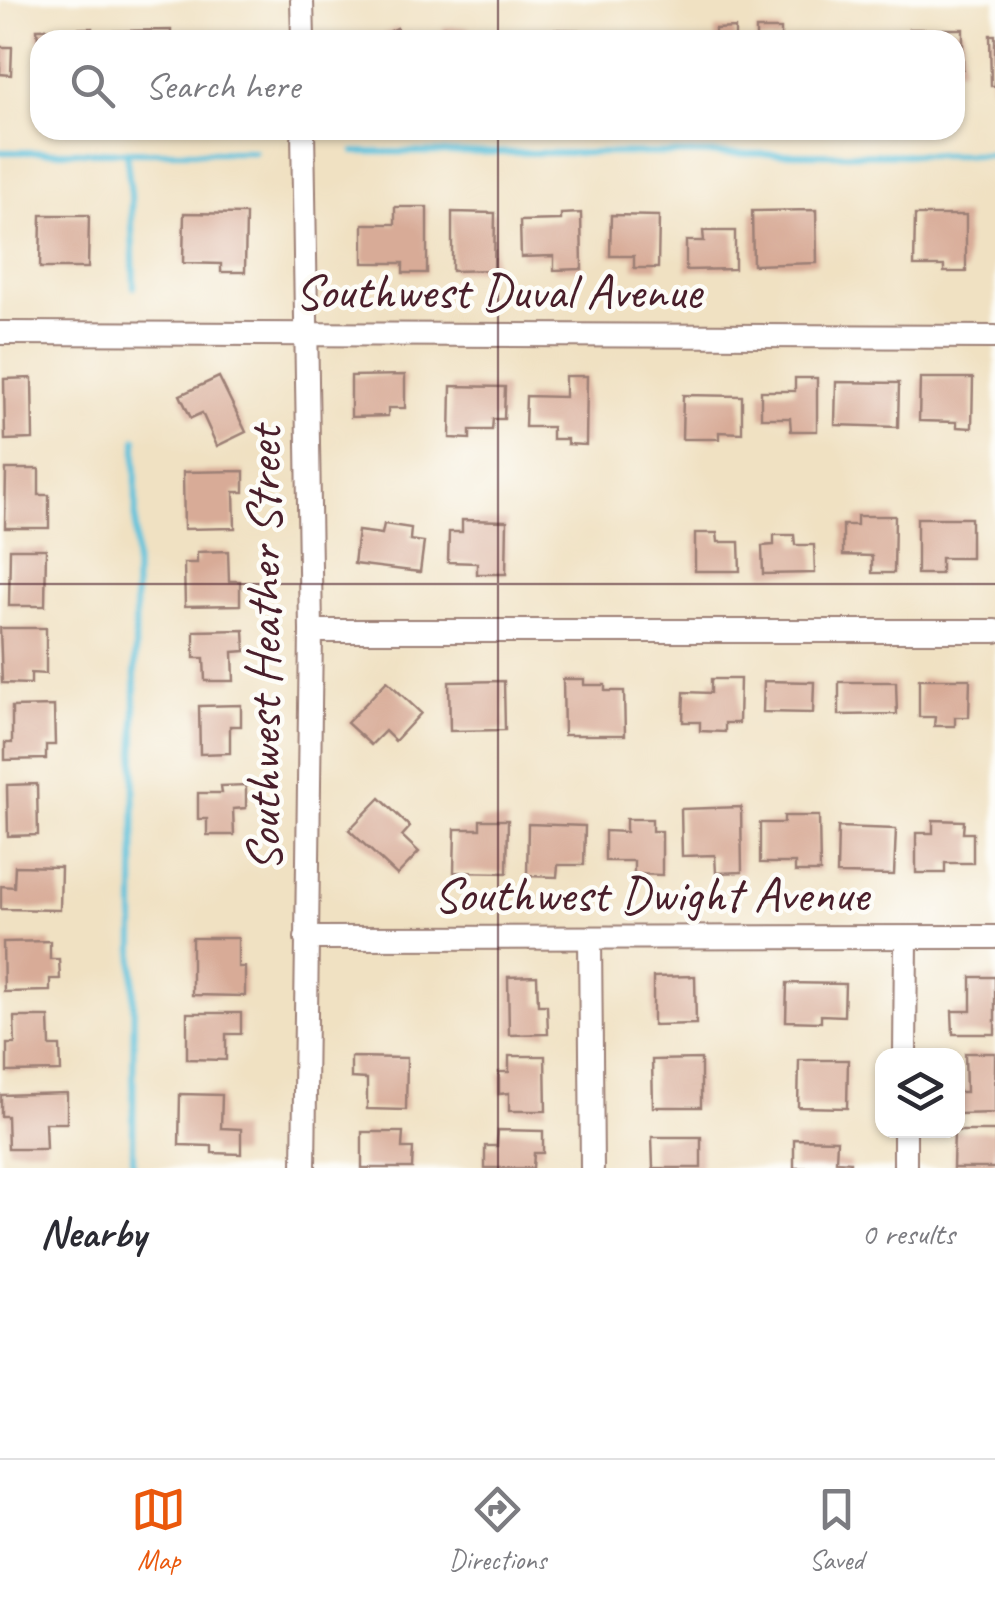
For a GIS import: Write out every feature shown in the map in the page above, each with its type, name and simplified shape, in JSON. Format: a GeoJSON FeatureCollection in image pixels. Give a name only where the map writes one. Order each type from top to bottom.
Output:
{"type":"FeatureCollection","features":[{"type":"Feature","properties":{"kind":"street"},"geometry":{"type":"LineString","coordinates":[[302,0],[302,30]]}},
{"type":"Feature","properties":{"kind":"street","name":"Southwest Heather Street"},"geometry":{"type":"LineString","coordinates":[[303,140],[311,631],[304,1168]]}},
{"type":"Feature","properties":{"kind":"street","name":"Southwest Duval Avenue"},"geometry":{"type":"LineString","coordinates":[[0,333],[995,337]]}},
{"type":"Feature","properties":{"kind":"street"},"geometry":{"type":"LineString","coordinates":[[311,631],[995,631]]}},
{"type":"Feature","properties":{"kind":"street","name":"Southwest Dwight Avenue"},"geometry":{"type":"LineString","coordinates":[[306,938],[995,936]]}},
{"type":"Feature","properties":{"kind":"street"},"geometry":{"type":"LineString","coordinates":[[590,938],[592,1168]]}},
{"type":"Feature","properties":{"kind":"street"},"geometry":{"type":"LineString","coordinates":[[906,938],[906,1048]]}},
{"type":"Feature","properties":{"kind":"street"},"geometry":{"type":"LineString","coordinates":[[905,1138],[905,1168]]}},
{"type":"Feature","properties":{"kind":"building"},"geometry":{"type":"Polygon","coordinates":[[[443,27],[469,27],[469,30],[443,27]]]}},
{"type":"Feature","properties":{"kind":"building"},"geometry":{"type":"Polygon","coordinates":[[[92,28],[92,30],[37,30],[92,28]]]}},
{"type":"Feature","properties":{"kind":"building"},"geometry":{"type":"Polygon","coordinates":[[[990,35],[995,35],[995,86],[991,86],[990,35]]]}},
{"type":"Feature","properties":{"kind":"building"},"geometry":{"type":"Polygon","coordinates":[[[0,47],[12,47],[11,75],[0,74],[0,47]]]}},
{"type":"Feature","properties":{"kind":"building"},"geometry":{"type":"Polygon","coordinates":[[[395,207],[427,207],[427,273],[403,273],[403,263],[363,263],[363,224],[395,224],[395,207]]]}},
{"type":"Feature","properties":{"kind":"building"},"geometry":{"type":"Polygon","coordinates":[[[816,210],[817,263],[753,265],[752,211],[816,210]]]}},
{"type":"Feature","properties":{"kind":"building"},"geometry":{"type":"Polygon","coordinates":[[[452,212],[495,213],[494,270],[452,271],[452,212]]]}},
{"type":"Feature","properties":{"kind":"building"},"geometry":{"type":"Polygon","coordinates":[[[184,213],[246,214],[245,272],[221,272],[221,264],[183,263],[184,213]]]}},
{"type":"Feature","properties":{"kind":"building"},"geometry":{"type":"Polygon","coordinates":[[[581,213],[582,269],[554,270],[554,256],[521,257],[520,221],[561,220],[561,214],[581,213]]]}},
{"type":"Feature","properties":{"kind":"building"},"geometry":{"type":"Polygon","coordinates":[[[41,215],[89,215],[88,268],[40,268],[41,215]]]}},
{"type":"Feature","properties":{"kind":"building"},"geometry":{"type":"Polygon","coordinates":[[[611,215],[659,216],[658,268],[634,268],[634,256],[610,256],[611,215]]]}},
{"type":"Feature","properties":{"kind":"building"},"geometry":{"type":"Polygon","coordinates":[[[915,215],[966,215],[966,272],[944,272],[944,266],[914,266],[915,215]]]}},
{"type":"Feature","properties":{"kind":"building"},"geometry":{"type":"Polygon","coordinates":[[[703,231],[735,231],[735,269],[686,270],[686,241],[704,241],[703,231]]]}},
{"type":"Feature","properties":{"kind":"building"},"geometry":{"type":"Polygon","coordinates":[[[405,375],[405,408],[388,408],[388,416],[351,417],[351,376],[405,375]]]}},
{"type":"Feature","properties":{"kind":"building"},"geometry":{"type":"Polygon","coordinates":[[[565,376],[587,376],[586,445],[552,439],[552,427],[525,427],[526,396],[565,397],[565,376]]]}},
{"type":"Feature","properties":{"kind":"building"},"geometry":{"type":"Polygon","coordinates":[[[219,377],[246,432],[217,446],[202,413],[191,418],[180,395],[219,377]]]}},
{"type":"Feature","properties":{"kind":"building"},"geometry":{"type":"Polygon","coordinates":[[[32,378],[33,439],[5,440],[4,379],[32,378]]]}},
{"type":"Feature","properties":{"kind":"building"},"geometry":{"type":"Polygon","coordinates":[[[795,378],[817,378],[817,431],[791,431],[790,418],[761,418],[761,391],[795,391],[795,378]]]}},
{"type":"Feature","properties":{"kind":"building"},"geometry":{"type":"Polygon","coordinates":[[[920,378],[973,378],[972,428],[957,427],[957,422],[919,421],[920,378]]]}},
{"type":"Feature","properties":{"kind":"building"},"geometry":{"type":"Polygon","coordinates":[[[836,382],[899,383],[898,427],[835,425],[836,382]]]}},
{"type":"Feature","properties":{"kind":"building"},"geometry":{"type":"Polygon","coordinates":[[[451,386],[505,387],[504,419],[493,419],[492,430],[470,430],[470,439],[450,438],[451,386]]]}},
{"type":"Feature","properties":{"kind":"building"},"geometry":{"type":"Polygon","coordinates":[[[683,395],[742,396],[742,433],[719,432],[719,439],[682,439],[683,395]]]}},
{"type":"Feature","properties":{"kind":"building"},"geometry":{"type":"Polygon","coordinates":[[[6,469],[39,469],[39,495],[49,495],[49,528],[5,528],[6,469]]]}},
{"type":"Feature","properties":{"kind":"building"},"geometry":{"type":"Polygon","coordinates":[[[244,471],[244,492],[234,492],[235,528],[184,529],[183,472],[244,471]]]}},
{"type":"Feature","properties":{"kind":"building"},"geometry":{"type":"Polygon","coordinates":[[[857,516],[895,516],[894,573],[872,573],[872,556],[843,555],[843,525],[857,525],[857,516]]]}},
{"type":"Feature","properties":{"kind":"building"},"geometry":{"type":"Polygon","coordinates":[[[917,518],[971,518],[971,558],[941,558],[941,574],[917,574],[917,518]]]}},
{"type":"Feature","properties":{"kind":"building"},"geometry":{"type":"Polygon","coordinates":[[[462,520],[507,521],[506,574],[477,574],[477,563],[448,562],[449,532],[462,532],[462,520]]]}},
{"type":"Feature","properties":{"kind":"building"},"geometry":{"type":"Polygon","coordinates":[[[384,524],[411,528],[410,540],[424,542],[420,572],[354,564],[358,531],[382,534],[384,524]]]}},
{"type":"Feature","properties":{"kind":"building"},"geometry":{"type":"Polygon","coordinates":[[[695,533],[717,533],[718,542],[739,542],[740,571],[695,571],[695,533]]]}},
{"type":"Feature","properties":{"kind":"building"},"geometry":{"type":"Polygon","coordinates":[[[774,535],[794,535],[795,545],[814,545],[815,573],[763,574],[762,546],[774,545],[774,535]]]}},
{"type":"Feature","properties":{"kind":"building"},"geometry":{"type":"Polygon","coordinates":[[[10,549],[46,549],[45,606],[9,606],[10,549]]]}},
{"type":"Feature","properties":{"kind":"building"},"geometry":{"type":"Polygon","coordinates":[[[228,551],[229,581],[240,581],[240,605],[185,606],[184,563],[197,563],[197,552],[228,551]]]}},
{"type":"Feature","properties":{"kind":"building"},"geometry":{"type":"Polygon","coordinates":[[[0,628],[46,628],[46,674],[31,673],[31,684],[2,683],[0,628]]]}},
{"type":"Feature","properties":{"kind":"building"},"geometry":{"type":"Polygon","coordinates":[[[244,630],[245,651],[233,652],[234,681],[205,681],[204,658],[194,658],[194,631],[244,630]]]}},
{"type":"Feature","properties":{"kind":"building"},"geometry":{"type":"Polygon","coordinates":[[[563,679],[584,679],[584,685],[605,685],[605,691],[624,691],[625,735],[564,735],[563,679]]]}},
{"type":"Feature","properties":{"kind":"building"},"geometry":{"type":"Polygon","coordinates":[[[711,679],[740,679],[739,723],[725,723],[725,732],[700,731],[700,722],[683,722],[684,692],[711,693],[711,679]]]}},
{"type":"Feature","properties":{"kind":"building"},"geometry":{"type":"Polygon","coordinates":[[[919,679],[970,679],[969,717],[955,717],[955,726],[934,726],[935,717],[919,717],[919,679]]]}},
{"type":"Feature","properties":{"kind":"building"},"geometry":{"type":"Polygon","coordinates":[[[387,681],[421,713],[395,741],[385,731],[371,745],[347,723],[387,681]]]}},
{"type":"Feature","properties":{"kind":"building"},"geometry":{"type":"Polygon","coordinates":[[[504,681],[505,730],[450,731],[449,682],[504,681]]]}},
{"type":"Feature","properties":{"kind":"building"},"geometry":{"type":"Polygon","coordinates":[[[764,681],[814,682],[813,713],[763,712],[764,681]]]}},
{"type":"Feature","properties":{"kind":"building"},"geometry":{"type":"Polygon","coordinates":[[[839,682],[896,682],[897,714],[839,715],[839,682]]]}},
{"type":"Feature","properties":{"kind":"building"},"geometry":{"type":"Polygon","coordinates":[[[241,705],[241,726],[230,726],[230,753],[200,754],[199,706],[241,705]]]}},
{"type":"Feature","properties":{"kind":"building"},"geometry":{"type":"Polygon","coordinates":[[[54,706],[55,745],[46,745],[46,759],[5,760],[5,743],[12,743],[12,707],[54,706]]]}},
{"type":"Feature","properties":{"kind":"building"},"geometry":{"type":"Polygon","coordinates":[[[37,784],[38,835],[8,836],[7,785],[37,784]]]}},
{"type":"Feature","properties":{"kind":"building"},"geometry":{"type":"Polygon","coordinates":[[[246,785],[246,808],[233,809],[234,835],[207,835],[207,819],[198,819],[198,793],[222,793],[221,786],[246,785]]]}},
{"type":"Feature","properties":{"kind":"building"},"geometry":{"type":"Polygon","coordinates":[[[380,798],[410,827],[402,836],[419,852],[397,875],[349,830],[380,798]]]}},
{"type":"Feature","properties":{"kind":"building"},"geometry":{"type":"Polygon","coordinates":[[[741,807],[742,872],[716,873],[715,855],[682,856],[681,809],[741,807]]]}},
{"type":"Feature","properties":{"kind":"building"},"geometry":{"type":"Polygon","coordinates":[[[784,816],[819,816],[820,872],[795,872],[795,863],[760,863],[760,823],[784,823],[784,816]]]}},
{"type":"Feature","properties":{"kind":"building"},"geometry":{"type":"Polygon","coordinates":[[[626,819],[652,819],[652,831],[662,831],[662,875],[634,874],[634,861],[605,861],[605,831],[626,832],[626,819]]]}},
{"type":"Feature","properties":{"kind":"building"},"geometry":{"type":"Polygon","coordinates":[[[480,820],[508,820],[507,873],[454,872],[455,829],[480,829],[480,820]]]}},
{"type":"Feature","properties":{"kind":"building"},"geometry":{"type":"Polygon","coordinates":[[[933,820],[964,821],[963,833],[973,833],[973,863],[945,863],[945,873],[916,873],[916,833],[933,833],[933,820]]]}},
{"type":"Feature","properties":{"kind":"building"},"geometry":{"type":"Polygon","coordinates":[[[528,824],[585,826],[584,865],[558,865],[557,877],[527,876],[528,824]]]}},
{"type":"Feature","properties":{"kind":"building"},"geometry":{"type":"Polygon","coordinates":[[[838,827],[896,829],[894,875],[837,874],[838,827]]]}},
{"type":"Feature","properties":{"kind":"building"},"geometry":{"type":"Polygon","coordinates":[[[15,866],[61,867],[60,910],[1,909],[1,886],[14,887],[15,866]]]}},
{"type":"Feature","properties":{"kind":"building"},"geometry":{"type":"Polygon","coordinates":[[[192,938],[238,938],[238,967],[245,967],[245,996],[192,995],[192,938]]]}},
{"type":"Feature","properties":{"kind":"building"},"geometry":{"type":"Polygon","coordinates":[[[50,941],[50,959],[59,959],[60,979],[50,979],[50,991],[4,992],[3,942],[50,941]]]}},
{"type":"Feature","properties":{"kind":"building"},"geometry":{"type":"Polygon","coordinates":[[[537,976],[538,1005],[547,1005],[548,1034],[509,1035],[508,977],[537,976]]]}},
{"type":"Feature","properties":{"kind":"building"},"geometry":{"type":"Polygon","coordinates":[[[695,976],[696,1024],[653,1025],[653,977],[695,976]]]}},
{"type":"Feature","properties":{"kind":"building"},"geometry":{"type":"Polygon","coordinates":[[[971,977],[995,977],[995,1034],[953,1034],[952,1011],[971,1011],[971,977]]]}},
{"type":"Feature","properties":{"kind":"building"},"geometry":{"type":"Polygon","coordinates":[[[787,983],[845,984],[844,1016],[821,1015],[821,1022],[786,1021],[787,983]]]}},
{"type":"Feature","properties":{"kind":"building"},"geometry":{"type":"Polygon","coordinates":[[[187,1013],[241,1013],[241,1034],[226,1034],[226,1060],[187,1059],[187,1013]]]}},
{"type":"Feature","properties":{"kind":"building"},"geometry":{"type":"Polygon","coordinates":[[[14,1017],[49,1017],[50,1046],[60,1046],[61,1071],[7,1072],[7,1044],[15,1044],[14,1017]]]}},
{"type":"Feature","properties":{"kind":"building"},"geometry":{"type":"Polygon","coordinates":[[[965,1053],[995,1053],[995,1113],[965,1114],[965,1053]]]}},
{"type":"Feature","properties":{"kind":"building"},"geometry":{"type":"Polygon","coordinates":[[[509,1056],[545,1056],[546,1111],[509,1111],[509,1093],[499,1094],[499,1072],[509,1072],[509,1056]]]}},
{"type":"Feature","properties":{"kind":"building"},"geometry":{"type":"Polygon","coordinates":[[[351,1057],[407,1058],[406,1110],[367,1109],[367,1079],[351,1078],[351,1057]]]}},
{"type":"Feature","properties":{"kind":"building"},"geometry":{"type":"Polygon","coordinates":[[[701,1059],[701,1107],[653,1107],[652,1060],[701,1059]]]}},
{"type":"Feature","properties":{"kind":"building"},"geometry":{"type":"Polygon","coordinates":[[[799,1060],[848,1060],[847,1108],[798,1107],[799,1060]]]}},
{"type":"Feature","properties":{"kind":"building"},"geometry":{"type":"Polygon","coordinates":[[[67,1093],[67,1123],[45,1123],[46,1149],[8,1149],[7,1116],[1,1116],[1,1095],[67,1093]]]}},
{"type":"Feature","properties":{"kind":"building"},"geometry":{"type":"Polygon","coordinates":[[[180,1094],[222,1095],[221,1128],[241,1129],[241,1154],[212,1153],[212,1146],[179,1145],[180,1094]]]}},
{"type":"Feature","properties":{"kind":"building"},"geometry":{"type":"Polygon","coordinates":[[[498,1130],[543,1131],[543,1153],[534,1153],[533,1168],[485,1168],[485,1146],[497,1146],[498,1130]]]}},
{"type":"Feature","properties":{"kind":"building"},"geometry":{"type":"Polygon","coordinates":[[[965,1131],[995,1131],[995,1168],[953,1168],[954,1138],[965,1138],[965,1131]]]}},
{"type":"Feature","properties":{"kind":"building"},"geometry":{"type":"Polygon","coordinates":[[[362,1132],[403,1132],[402,1148],[413,1148],[412,1168],[362,1168],[362,1132]]]}},
{"type":"Feature","properties":{"kind":"building"},"geometry":{"type":"Polygon","coordinates":[[[652,1137],[701,1137],[701,1168],[653,1168],[652,1137]]]}},
{"type":"Feature","properties":{"kind":"building"},"geometry":{"type":"Polygon","coordinates":[[[794,1139],[837,1140],[836,1161],[850,1162],[850,1168],[794,1168],[794,1139]]]}},
{"type":"Feature","properties":{"kind":"waterway"},"geometry":{"type":"LineString","coordinates":[[0,152],[254,152]]}},
{"type":"Feature","properties":{"kind":"waterway"},"geometry":{"type":"LineString","coordinates":[[126,152],[134,287]]}},
{"type":"Feature","properties":{"kind":"waterway"},"geometry":{"type":"LineString","coordinates":[[354,152],[995,155]]}},
{"type":"Feature","properties":{"kind":"waterway"},"geometry":{"type":"LineString","coordinates":[[133,1168],[136,439]]}}]}
